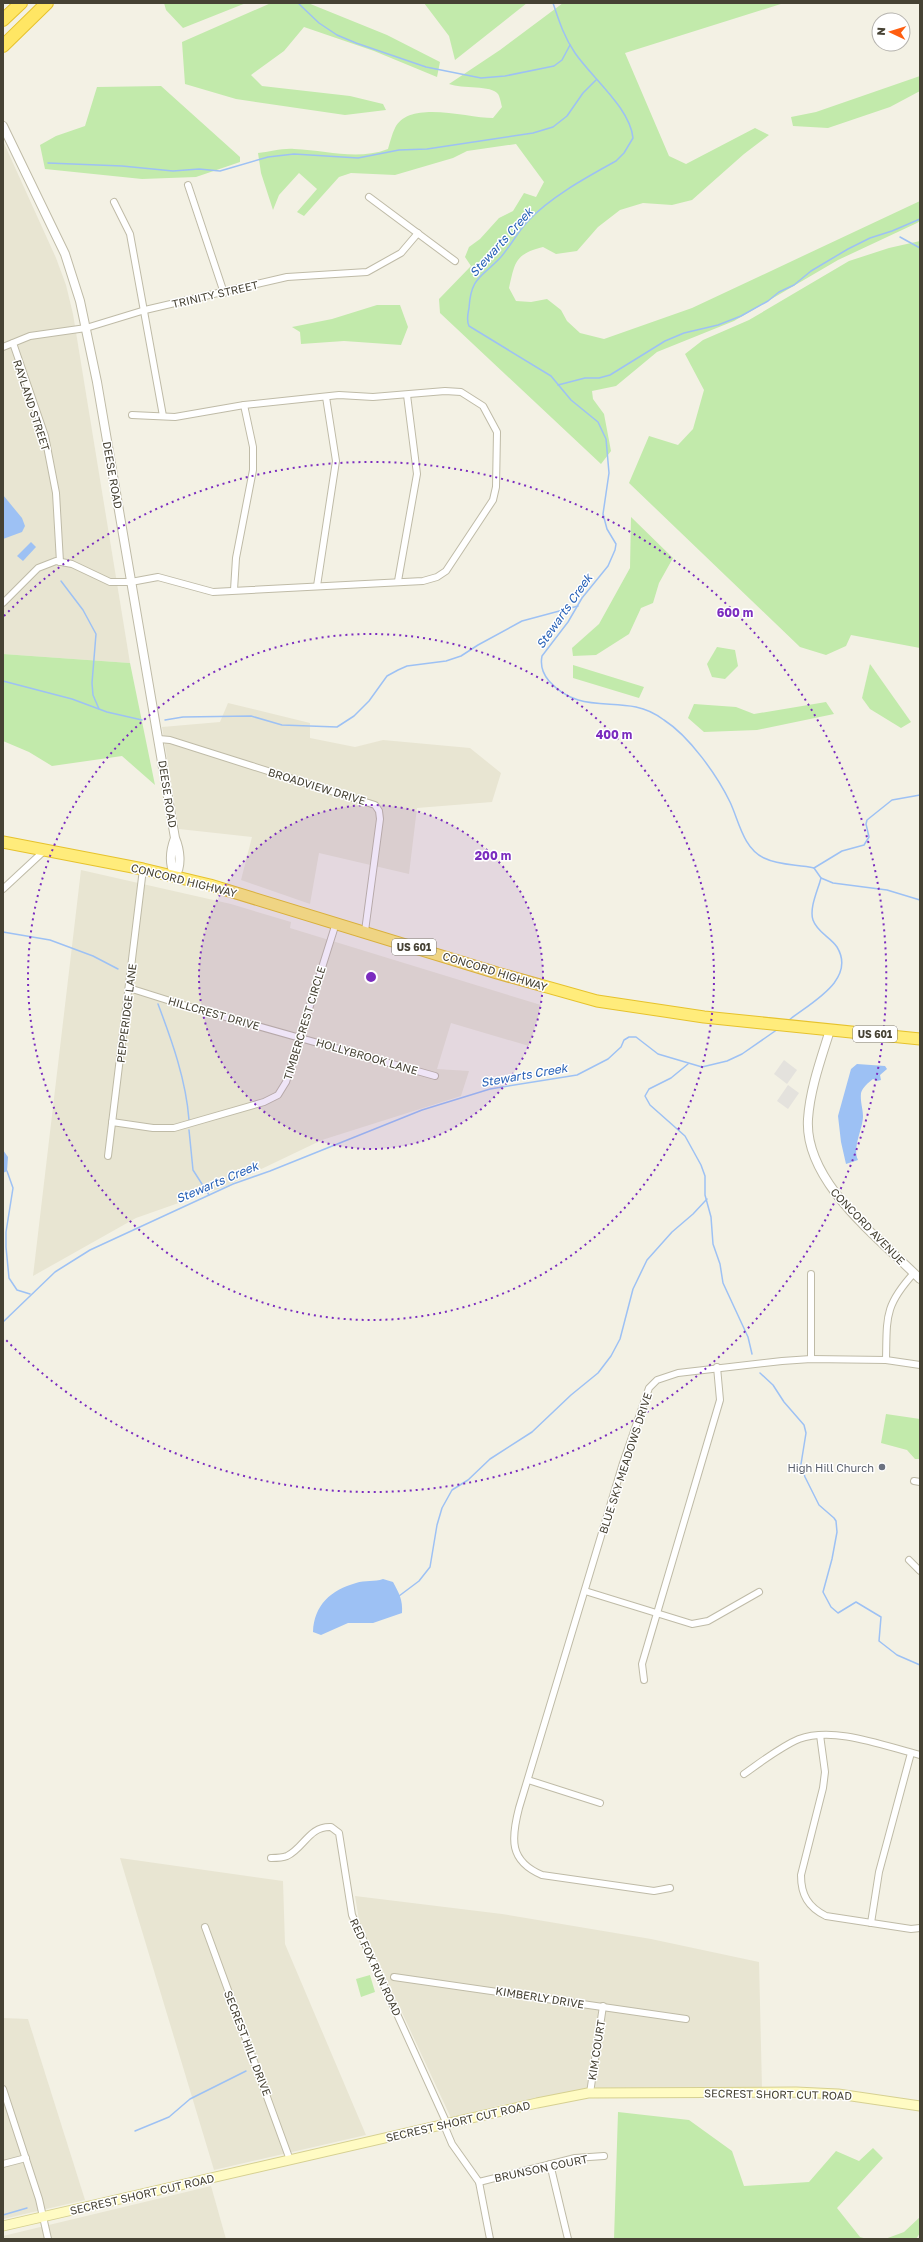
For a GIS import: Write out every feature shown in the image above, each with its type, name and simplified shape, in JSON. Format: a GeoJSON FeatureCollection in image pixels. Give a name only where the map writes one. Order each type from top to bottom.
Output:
{"type":"FeatureCollection","features":[{"type":"Feature","properties":{"kind":"highway"},"geometry":{"type":"LineString","coordinates":[[3,20],[21,3]]}},
{"type":"Feature","properties":{"kind":"highway"},"geometry":{"type":"LineString","coordinates":[[3,46],[47,3]]}},
{"type":"Feature","properties":{"kind":"highway","name":"CONCORD HIGHWAY"},"geometry":{"type":"LineString","coordinates":[[3,842],[143,869],[245,894],[597,1001],[704,1017],[830,1030]]}},
{"type":"Feature","properties":{"kind":"highway","name":"US 601"},"geometry":{"type":"LineString","coordinates":[[830,1030],[920,1039]]}},
{"type":"Feature","properties":{"kind":"main road","name":"SECREST SHORT CUT ROAD"},"geometry":{"type":"LineString","coordinates":[[3,2226],[446,2125],[544,2101],[590,2093],[838,2094],[920,2106]]}},
{"type":"Feature","properties":{"kind":"street","name":"DEESE ROAD"},"geometry":{"type":"LineString","coordinates":[[3,126],[67,259],[76,285],[86,328],[159,739],[175,838],[178,846],[180,869],[175,876]]}},
{"type":"Feature","properties":{"kind":"street"},"geometry":{"type":"LineString","coordinates":[[188,185],[224,293]]}},
{"type":"Feature","properties":{"kind":"street"},"geometry":{"type":"LineString","coordinates":[[369,197],[455,261]]}},
{"type":"Feature","properties":{"kind":"street"},"geometry":{"type":"LineString","coordinates":[[114,202],[130,234],[145,310],[163,416]]}},
{"type":"Feature","properties":{"kind":"street","name":"TRINITY STREET"},"geometry":{"type":"LineString","coordinates":[[3,347],[30,336],[86,328],[145,310],[224,293],[287,277],[367,272],[401,253],[418,233]]}},
{"type":"Feature","properties":{"kind":"street","name":"RAYLAND STREET"},"geometry":{"type":"LineString","coordinates":[[13,344],[45,436],[56,493],[60,562]]}},
{"type":"Feature","properties":{"kind":"street"},"geometry":{"type":"LineString","coordinates":[[3,603],[38,568],[60,562],[72,564],[110,582],[131,582],[158,577],[213,592],[398,581],[423,581],[436,577],[446,571],[494,500],[497,464],[497,432],[487,411],[474,398],[461,392],[445,391],[374,397],[339,395],[244,405],[175,417],[132,415]]}},
{"type":"Feature","properties":{"kind":"street"},"geometry":{"type":"LineString","coordinates":[[398,581],[417,474],[407,395]]}},
{"type":"Feature","properties":{"kind":"street"},"geometry":{"type":"LineString","coordinates":[[317,586],[336,461],[326,397]]}},
{"type":"Feature","properties":{"kind":"street"},"geometry":{"type":"LineString","coordinates":[[234,590],[236,558],[253,470],[253,447],[244,405]]}},
{"type":"Feature","properties":{"kind":"street","name":"BROADVIEW DRIVE"},"geometry":{"type":"LineString","coordinates":[[159,739],[170,740],[375,805],[379,811],[380,819],[365,931]]}},
{"type":"Feature","properties":{"kind":"street"},"geometry":{"type":"LineString","coordinates":[[3,889],[45,850]]}},
{"type":"Feature","properties":{"kind":"street","name":"PEPPERIDGE LANE"},"geometry":{"type":"LineString","coordinates":[[108,1156],[143,869]]}},
{"type":"Feature","properties":{"kind":"street","name":"TIMBERCREST CIRCLE"},"geometry":{"type":"LineString","coordinates":[[112,1122],[153,1128],[174,1128],[264,1102],[282,1092],[336,922]]}},
{"type":"Feature","properties":{"kind":"street","name":"HILLCREST DRIVE"},"geometry":{"type":"LineString","coordinates":[[128,988],[299,1037]]}},
{"type":"Feature","properties":{"kind":"street","name":"CONCORD AVENUE"},"geometry":{"type":"LineString","coordinates":[[830,1030],[813,1090],[808,1119],[809,1139],[814,1156],[835,1194],[917,1276]]}},
{"type":"Feature","properties":{"kind":"street","name":"HOLLYBROOK LANE"},"geometry":{"type":"LineString","coordinates":[[299,1037],[435,1076]]}},
{"type":"Feature","properties":{"kind":"street"},"geometry":{"type":"LineString","coordinates":[[811,1358],[812,1274]]}},
{"type":"Feature","properties":{"kind":"street"},"geometry":{"type":"LineString","coordinates":[[886,1360],[890,1305],[899,1290],[917,1276]]}},
{"type":"Feature","properties":{"kind":"street","name":"BLUE SKY MEADOWS DRIVE"},"geometry":{"type":"LineString","coordinates":[[670,1888],[654,1892],[542,1875],[530,1870],[519,1858],[513,1846],[513,1830],[635,1424],[649,1388],[657,1380],[678,1373],[717,1367],[811,1358],[886,1360],[920,1365]]}},
{"type":"Feature","properties":{"kind":"street"},"geometry":{"type":"LineString","coordinates":[[644,1680],[642,1664],[720,1400],[717,1367]]}},
{"type":"Feature","properties":{"kind":"street"},"geometry":{"type":"LineString","coordinates":[[909,1560],[920,1571]]}},
{"type":"Feature","properties":{"kind":"street"},"geometry":{"type":"LineString","coordinates":[[585,1591],[692,1624],[708,1621],[759,1592]]}},
{"type":"Feature","properties":{"kind":"street"},"geometry":{"type":"LineString","coordinates":[[820,1735],[824,1772],[823,1788],[800,1875],[801,1888],[814,1910],[826,1916],[911,1929],[920,1928]]}},
{"type":"Feature","properties":{"kind":"street"},"geometry":{"type":"LineString","coordinates":[[744,1774],[799,1740],[820,1735],[839,1735],[920,1755]]}},
{"type":"Feature","properties":{"kind":"street"},"geometry":{"type":"LineString","coordinates":[[871,1923],[879,1872],[911,1753]]}},
{"type":"Feature","properties":{"kind":"street"},"geometry":{"type":"LineString","coordinates":[[528,1780],[600,1803]]}},
{"type":"Feature","properties":{"kind":"street","name":"RED FOX RUN ROAD"},"geometry":{"type":"LineString","coordinates":[[271,1858],[287,1856],[308,1835],[319,1829],[331,1827],[339,1833],[352,1915],[446,2125],[452,2144],[479,2182]]}},
{"type":"Feature","properties":{"kind":"street","name":"SECREST HILL DRIVE"},"geometry":{"type":"LineString","coordinates":[[205,1927],[290,2160]]}},
{"type":"Feature","properties":{"kind":"street","name":"KIMBERLY DRIVE"},"geometry":{"type":"LineString","coordinates":[[394,1977],[686,2019]]}},
{"type":"Feature","properties":{"kind":"street","name":"KIM COURT"},"geometry":{"type":"LineString","coordinates":[[590,2093],[603,2006]]}},
{"type":"Feature","properties":{"kind":"street"},"geometry":{"type":"LineString","coordinates":[[3,2088],[26,2158],[43,2216],[48,2239]]}},
{"type":"Feature","properties":{"kind":"street","name":"BRUNSON COURT"},"geometry":{"type":"LineString","coordinates":[[479,2182],[575,2158],[604,2156]]}},
{"type":"Feature","properties":{"kind":"street"},"geometry":{"type":"LineString","coordinates":[[3,2164],[26,2158]]}},
{"type":"Feature","properties":{"kind":"street"},"geometry":{"type":"LineString","coordinates":[[550,2164],[568,2239]]}},
{"type":"Feature","properties":{"kind":"street"},"geometry":{"type":"LineString","coordinates":[[479,2182],[490,2239]]}},
{"type":"Feature","properties":{"kind":"shaded area"},"geometry":{"type":"Polygon","coordinates":[[[3,141],[56,258],[66,285],[73,314],[130,663],[3,654],[3,141]]]}},
{"type":"Feature","properties":{"kind":"shaded area"},"geometry":{"type":"Polygon","coordinates":[[[228,703],[310,723],[310,738],[355,747],[383,740],[470,748],[501,773],[492,802],[417,808],[409,874],[319,853],[310,904],[241,880],[252,837],[179,829],[162,727],[220,722],[228,703]]]}},
{"type":"Feature","properties":{"kind":"shaded area"},"geometry":{"type":"Polygon","coordinates":[[[81,870],[231,904],[291,922],[290,928],[541,1005],[529,1046],[451,1023],[437,1069],[469,1071],[461,1096],[322,1140],[224,1187],[136,1218],[33,1276],[81,870]]]}},
{"type":"Feature","properties":{"kind":"shaded area"},"geometry":{"type":"Polygon","coordinates":[[[784,1060],[797,1070],[787,1084],[774,1074],[784,1060]]]}},
{"type":"Feature","properties":{"kind":"shaded area"},"geometry":{"type":"Polygon","coordinates":[[[788,1085],[799,1093],[788,1109],[777,1101],[788,1085]]]}},
{"type":"Feature","properties":{"kind":"shaded area"},"geometry":{"type":"Polygon","coordinates":[[[120,1858],[283,1881],[285,1944],[366,2135],[214,2170],[120,1858]]]}},
{"type":"Feature","properties":{"kind":"shaded area"},"geometry":{"type":"Polygon","coordinates":[[[355,1896],[502,1914],[651,1939],[759,1962],[762,2088],[582,2090],[501,2105],[451,2118],[359,1920],[355,1896]]]}},
{"type":"Feature","properties":{"kind":"shaded area"},"geometry":{"type":"Polygon","coordinates":[[[3,2018],[28,2019],[85,2200],[3,2219],[3,2018]]]}},
{"type":"Feature","properties":{"kind":"shaded area"},"geometry":{"type":"Polygon","coordinates":[[[211,2186],[226,2239],[3,2239],[3,2236],[211,2186]]]}},
{"type":"Feature","properties":{"kind":"green space"},"geometry":{"type":"Polygon","coordinates":[[[164,3],[246,3],[183,28],[166,10],[164,3]]]}},
{"type":"Feature","properties":{"kind":"green space"},"geometry":{"type":"Polygon","coordinates":[[[271,3],[308,3],[387,35],[440,62],[437,77],[374,51],[304,27],[284,51],[251,75],[262,86],[350,96],[383,104],[386,110],[345,115],[236,99],[185,84],[182,42],[271,3]]]}},
{"type":"Feature","properties":{"kind":"green space"},"geometry":{"type":"Polygon","coordinates":[[[424,3],[527,3],[455,60],[449,36],[424,3]]]}},
{"type":"Feature","properties":{"kind":"green space"},"geometry":{"type":"Polygon","coordinates":[[[563,3],[784,3],[625,53],[669,156],[686,164],[755,128],[769,135],[744,154],[692,200],[672,205],[643,203],[620,210],[598,227],[577,251],[556,254],[543,247],[522,256],[515,265],[509,288],[516,301],[531,302],[547,299],[561,310],[567,321],[580,333],[604,339],[692,308],[920,201],[920,221],[917,223],[838,260],[734,321],[657,352],[616,386],[592,391],[593,399],[604,414],[611,451],[601,464],[440,313],[439,299],[471,266],[465,257],[469,247],[480,239],[499,218],[513,211],[524,193],[536,197],[544,182],[516,144],[467,151],[453,158],[395,175],[351,173],[339,177],[304,216],[297,212],[317,189],[299,173],[279,195],[273,210],[261,173],[258,153],[290,149],[353,155],[364,154],[388,149],[395,128],[402,119],[413,114],[440,112],[493,118],[502,107],[499,95],[495,91],[490,89],[449,84],[500,50],[563,3]]]}},
{"type":"Feature","properties":{"kind":"green space"},"geometry":{"type":"Polygon","coordinates":[[[920,76],[920,91],[890,107],[828,128],[793,126],[791,117],[816,112],[920,76]]]}},
{"type":"Feature","properties":{"kind":"green space"},"geometry":{"type":"Polygon","coordinates":[[[161,86],[240,157],[240,162],[196,177],[142,179],[45,169],[40,145],[56,136],[85,126],[97,87],[161,86]]]}},
{"type":"Feature","properties":{"kind":"green space"},"geometry":{"type":"Polygon","coordinates":[[[920,241],[920,648],[851,635],[846,646],[826,655],[800,647],[629,483],[649,436],[678,445],[693,429],[704,390],[685,354],[703,340],[749,320],[849,261],[889,248],[920,241]]]}},
{"type":"Feature","properties":{"kind":"green space"},"geometry":{"type":"Polygon","coordinates":[[[377,305],[400,305],[408,327],[401,345],[344,341],[301,344],[300,332],[292,327],[332,319],[377,305]]]}},
{"type":"Feature","properties":{"kind":"green space"},"geometry":{"type":"Polygon","coordinates":[[[631,517],[673,558],[659,583],[653,603],[641,608],[629,634],[596,655],[573,656],[572,648],[599,624],[630,568],[631,517]]]}},
{"type":"Feature","properties":{"kind":"green space"},"geometry":{"type":"Polygon","coordinates":[[[717,647],[735,650],[738,666],[725,679],[712,677],[707,664],[717,647]]]}},
{"type":"Feature","properties":{"kind":"green space"},"geometry":{"type":"Polygon","coordinates":[[[3,654],[130,663],[155,785],[122,756],[52,766],[29,752],[3,741],[3,654]]]}},
{"type":"Feature","properties":{"kind":"green space"},"geometry":{"type":"Polygon","coordinates":[[[870,664],[911,722],[901,728],[870,709],[862,698],[870,664]]]}},
{"type":"Feature","properties":{"kind":"green space"},"geometry":{"type":"Polygon","coordinates":[[[573,665],[644,687],[639,698],[573,678],[573,665]]]}},
{"type":"Feature","properties":{"kind":"green space"},"geometry":{"type":"Polygon","coordinates":[[[826,702],[834,714],[757,730],[704,732],[688,718],[694,704],[736,707],[754,714],[826,702]]]}},
{"type":"Feature","properties":{"kind":"green space"},"geometry":{"type":"Polygon","coordinates":[[[886,1414],[920,1419],[920,1459],[915,1459],[907,1450],[881,1443],[886,1414]]]}},
{"type":"Feature","properties":{"kind":"green space"},"geometry":{"type":"Polygon","coordinates":[[[370,1975],[375,1992],[361,1997],[356,1979],[370,1975]]]}},
{"type":"Feature","properties":{"kind":"green space"},"geometry":{"type":"Polygon","coordinates":[[[618,2112],[689,2120],[732,2151],[744,2186],[809,2182],[836,2151],[859,2161],[873,2148],[883,2158],[837,2208],[860,2237],[867,2239],[614,2239],[618,2112]]]}},
{"type":"Feature","properties":{"kind":"green space"},"geometry":{"type":"Polygon","coordinates":[[[920,2217],[920,2233],[916,2239],[885,2239],[904,2232],[920,2217]]]}},
{"type":"Feature","properties":{"kind":"water"},"geometry":{"type":"Polygon","coordinates":[[[3,495],[22,518],[25,526],[22,532],[3,539],[3,495]]]}},
{"type":"Feature","properties":{"kind":"water"},"geometry":{"type":"Polygon","coordinates":[[[31,542],[36,547],[23,561],[17,556],[31,542]]]}},
{"type":"Feature","properties":{"kind":"water"},"geometry":{"type":"Polygon","coordinates":[[[857,1064],[885,1066],[887,1069],[880,1075],[881,1080],[877,1081],[873,1079],[866,1085],[861,1093],[863,1121],[856,1149],[858,1160],[846,1164],[841,1142],[838,1116],[851,1069],[857,1064]]]}},
{"type":"Feature","properties":{"kind":"water"},"geometry":{"type":"Polygon","coordinates":[[[3,1150],[8,1157],[7,1171],[3,1173],[3,1150]]]}},
{"type":"Feature","properties":{"kind":"water"},"geometry":{"type":"Polygon","coordinates":[[[383,1579],[393,1582],[400,1597],[402,1613],[373,1623],[348,1623],[321,1635],[313,1632],[314,1622],[320,1606],[332,1594],[356,1583],[383,1579]]]}},
{"type":"Feature","properties":{"kind":"waterway"},"geometry":{"type":"LineString","coordinates":[[298,3],[319,23],[337,35],[356,43],[426,67],[481,78],[505,76],[554,66],[562,60],[570,45]]}},
{"type":"Feature","properties":{"kind":"waterway","name":"Stewarts Creek"},"geometry":{"type":"LineString","coordinates":[[553,3],[562,29],[571,47],[618,105],[625,116],[633,138],[624,153],[616,161],[569,188],[536,213],[523,226],[500,258],[478,279],[472,290],[470,298],[468,317],[469,326],[551,376],[571,400],[598,422],[606,439],[609,473],[603,514],[607,529],[616,544],[615,550],[608,566],[582,598],[568,622],[542,656],[542,666],[545,676],[549,681],[569,696],[590,703],[624,705],[647,710],[673,727],[702,757],[718,780],[730,802],[742,833],[751,848],[757,854],[770,861],[814,868],[821,878],[812,910],[813,920],[817,928],[837,947],[842,959],[841,970],[836,980],[828,990],[789,1020]]}},
{"type":"Feature","properties":{"kind":"waterway"},"geometry":{"type":"LineString","coordinates":[[48,163],[122,166],[173,171],[199,169],[220,171],[268,157],[294,154],[358,158],[399,150],[427,149],[533,133],[553,127],[567,116],[583,93],[596,80]]}},
{"type":"Feature","properties":{"kind":"waterway"},"geometry":{"type":"LineString","coordinates":[[558,385],[585,378],[599,378],[610,375],[665,341],[684,333],[718,325],[741,316],[768,301],[779,292],[794,285],[811,271],[848,249],[870,238],[892,231],[920,219]]}},
{"type":"Feature","properties":{"kind":"waterway"},"geometry":{"type":"LineString","coordinates":[[900,237],[920,248]]}},
{"type":"Feature","properties":{"kind":"waterway"},"geometry":{"type":"LineString","coordinates":[[61,581],[83,610],[96,634],[92,683],[93,695],[99,709]]}},
{"type":"Feature","properties":{"kind":"waterway"},"geometry":{"type":"LineString","coordinates":[[165,720],[183,717],[251,716],[282,725],[337,727],[354,716],[369,701],[387,676],[398,670],[407,666],[446,661],[461,656],[522,621],[578,606]]}},
{"type":"Feature","properties":{"kind":"waterway"},"geometry":{"type":"LineString","coordinates":[[3,681],[72,699],[107,712],[142,720]]}},
{"type":"Feature","properties":{"kind":"waterway"},"geometry":{"type":"LineString","coordinates":[[814,868],[842,851],[864,845],[869,837],[866,824],[867,820],[892,800],[920,795]]}},
{"type":"Feature","properties":{"kind":"waterway"},"geometry":{"type":"LineString","coordinates":[[821,878],[833,883],[887,890],[920,900]]}},
{"type":"Feature","properties":{"kind":"waterway"},"geometry":{"type":"LineString","coordinates":[[3,932],[50,940],[93,956],[118,969]]}},
{"type":"Feature","properties":{"kind":"waterway"},"geometry":{"type":"LineString","coordinates":[[158,1004],[182,1075],[189,1120]]}},
{"type":"Feature","properties":{"kind":"waterway","name":"Stewarts Creek"},"geometry":{"type":"LineString","coordinates":[[3,1322],[55,1272],[90,1250],[233,1184],[270,1171],[422,1110],[490,1089],[577,1075],[608,1059],[621,1047],[624,1040],[629,1037],[636,1037],[658,1054],[702,1067],[727,1061],[742,1054],[778,1029]]}},
{"type":"Feature","properties":{"kind":"waterway"},"geometry":{"type":"LineString","coordinates":[[688,1064],[671,1078],[649,1089],[645,1096],[650,1105],[685,1136],[701,1165],[705,1176],[705,1195],[711,1217],[713,1244],[720,1264],[723,1283],[748,1337],[752,1354]]}},
{"type":"Feature","properties":{"kind":"waterway"},"geometry":{"type":"LineString","coordinates":[[189,1130],[193,1170],[209,1195]]}},
{"type":"Feature","properties":{"kind":"waterway"},"geometry":{"type":"LineString","coordinates":[[7,1171],[13,1188],[6,1232],[9,1278],[17,1290],[30,1294]]}},
{"type":"Feature","properties":{"kind":"waterway"},"geometry":{"type":"LineString","coordinates":[[399,1596],[419,1581],[430,1567],[437,1525],[442,1508],[452,1490],[468,1480],[490,1459],[532,1432],[571,1395],[598,1373],[611,1356],[620,1339],[633,1289],[647,1260],[672,1232],[693,1214],[707,1199]]}},
{"type":"Feature","properties":{"kind":"waterway"},"geometry":{"type":"LineString","coordinates":[[760,1373],[773,1385],[784,1402],[804,1425],[806,1433],[801,1464],[805,1477],[819,1505],[836,1521],[837,1532],[832,1559],[823,1592],[831,1607],[838,1613],[856,1602],[881,1617],[879,1641],[897,1655],[920,1665]]}},
{"type":"Feature","properties":{"kind":"waterway"},"geometry":{"type":"LineString","coordinates":[[135,2131],[169,2117],[190,2099],[246,2071]]}},
{"type":"Feature","properties":{"kind":"waterway"},"geometry":{"type":"LineString","coordinates":[[3,2215],[27,2208]]}},
{"type":"Feature","properties":{"kind":"place","name":"High Hill Church"},"geometry":{"type":"Point","coordinates":[882,1467]}}]}
